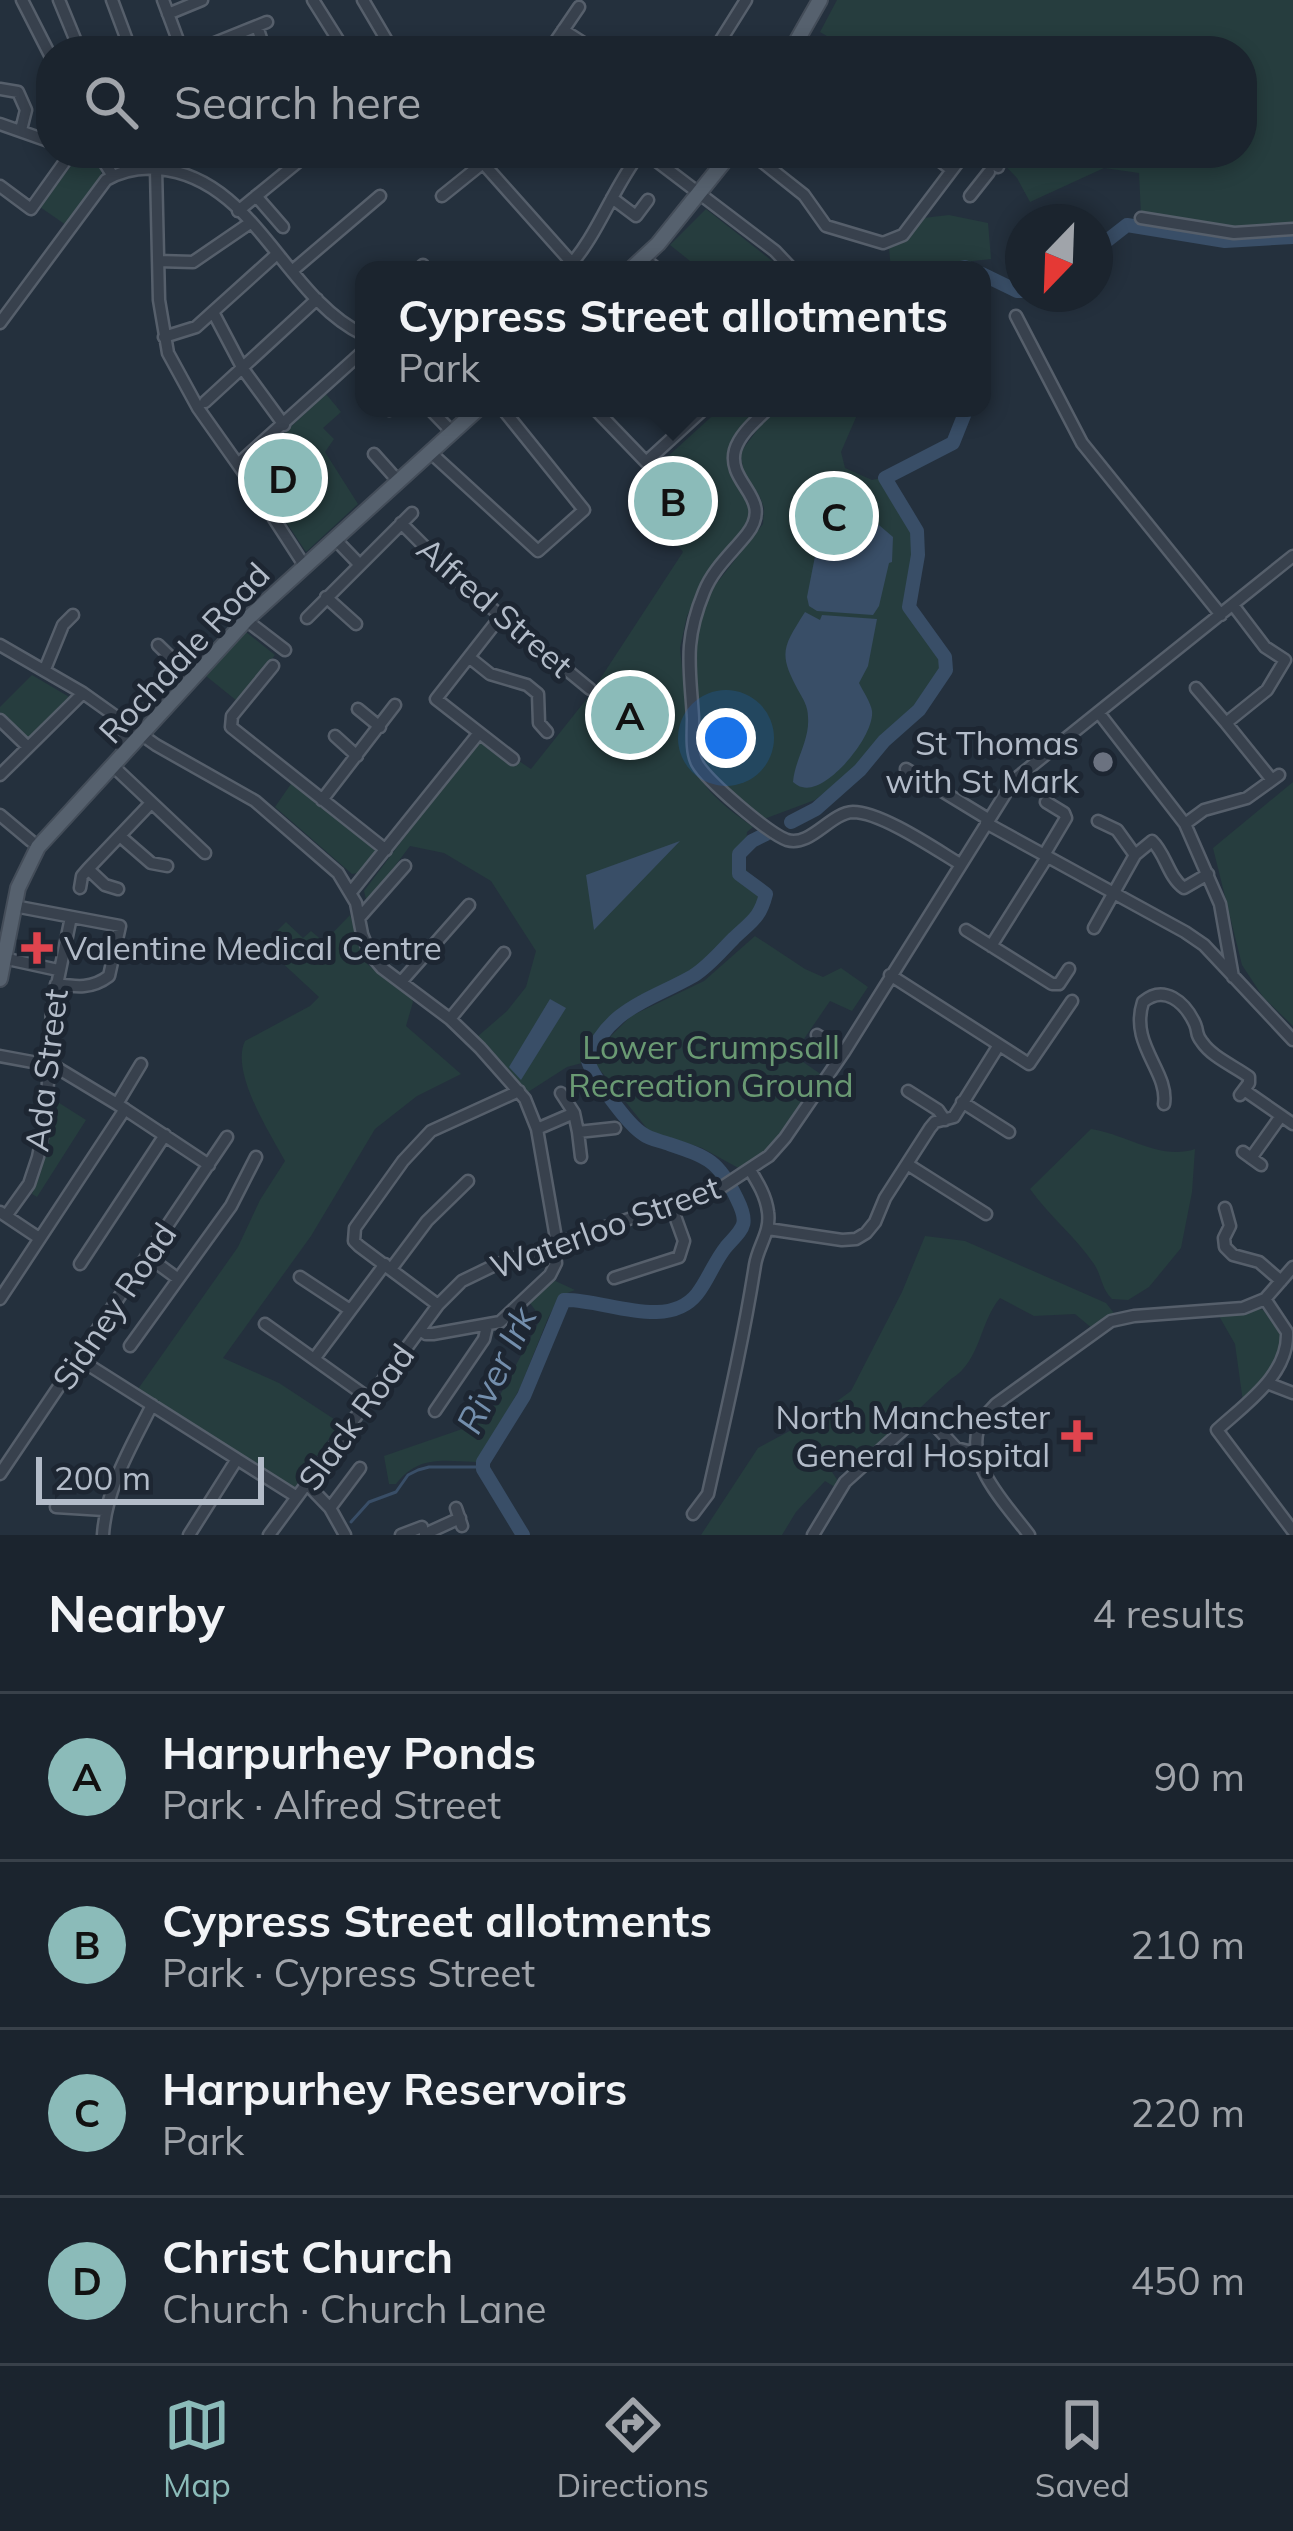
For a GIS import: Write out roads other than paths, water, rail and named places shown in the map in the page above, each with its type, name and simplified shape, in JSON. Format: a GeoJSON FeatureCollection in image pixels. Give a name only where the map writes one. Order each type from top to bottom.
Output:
{"type":"FeatureCollection","features":[{"type":"Feature","properties":{"kind":"main road"},"geometry":{"type":"LineString","coordinates":[[800,36],[820,0]]}},
{"type":"Feature","properties":{"kind":"main road"},"geometry":{"type":"LineString","coordinates":[[640,261],[719,168]]}},
{"type":"Feature","properties":{"kind":"main road","name":"Rochdale Road"},"geometry":{"type":"LineString","coordinates":[[0,980],[14,906],[38,848],[246,620],[469,417]]}},
{"type":"Feature","properties":{"kind":"street"},"geometry":{"type":"LineString","coordinates":[[22,0],[40,36]]}},
{"type":"Feature","properties":{"kind":"street"},"geometry":{"type":"LineString","coordinates":[[59,0],[74,36]]}},
{"type":"Feature","properties":{"kind":"street"},"geometry":{"type":"LineString","coordinates":[[112,0],[125,36]]}},
{"type":"Feature","properties":{"kind":"street"},"geometry":{"type":"LineString","coordinates":[[163,0],[176,36]]}},
{"type":"Feature","properties":{"kind":"street"},"geometry":{"type":"LineString","coordinates":[[168,14],[202,0]]}},
{"type":"Feature","properties":{"kind":"street"},"geometry":{"type":"LineString","coordinates":[[313,0],[336,36]]}},
{"type":"Feature","properties":{"kind":"street"},"geometry":{"type":"LineString","coordinates":[[364,0],[384,36]]}},
{"type":"Feature","properties":{"kind":"street"},"geometry":{"type":"LineString","coordinates":[[723,36],[746,0]]}},
{"type":"Feature","properties":{"kind":"street"},"geometry":{"type":"LineString","coordinates":[[559,36],[579,7]]}},
{"type":"Feature","properties":{"kind":"street"},"geometry":{"type":"LineString","coordinates":[[232,36],[262,24],[264,36]]}},
{"type":"Feature","properties":{"kind":"street"},"geometry":{"type":"LineString","coordinates":[[563,30],[572,36]]}},
{"type":"Feature","properties":{"kind":"street"},"geometry":{"type":"LineString","coordinates":[[0,89],[19,92],[26,110],[21,130]]}},
{"type":"Feature","properties":{"kind":"street"},"geometry":{"type":"LineString","coordinates":[[0,124],[36,136]]}},
{"type":"Feature","properties":{"kind":"street"},"geometry":{"type":"LineString","coordinates":[[0,186],[31,209],[62,168]]}},
{"type":"Feature","properties":{"kind":"street"},"geometry":{"type":"LineString","coordinates":[[108,168],[113,176]]}},
{"type":"Feature","properties":{"kind":"street"},"geometry":{"type":"LineString","coordinates":[[238,211],[291,168]]}},
{"type":"Feature","properties":{"kind":"street"},"geometry":{"type":"LineString","coordinates":[[442,196],[469,168]]}},
{"type":"Feature","properties":{"kind":"street"},"geometry":{"type":"LineString","coordinates":[[486,168],[564,261]]}},
{"type":"Feature","properties":{"kind":"street"},"geometry":{"type":"LineString","coordinates":[[573,261],[630,168]]}},
{"type":"Feature","properties":{"kind":"street"},"geometry":{"type":"LineString","coordinates":[[664,168],[784,261]]}},
{"type":"Feature","properties":{"kind":"street"},"geometry":{"type":"LineString","coordinates":[[771,168],[804,195],[826,226],[883,244],[903,236],[952,168],[974,192],[993,168]]}},
{"type":"Feature","properties":{"kind":"street"},"geometry":{"type":"LineString","coordinates":[[1,320],[104,182],[133,169],[156,169],[204,181],[250,223],[338,319],[355,331]]}},
{"type":"Feature","properties":{"kind":"street"},"geometry":{"type":"LineString","coordinates":[[156,169],[164,337],[176,370],[304,565]]}},
{"type":"Feature","properties":{"kind":"street"},"geometry":{"type":"LineString","coordinates":[[256,196],[283,227]]}},
{"type":"Feature","properties":{"kind":"street"},"geometry":{"type":"LineString","coordinates":[[292,271],[380,196]]}},
{"type":"Feature","properties":{"kind":"street"},"geometry":{"type":"LineString","coordinates":[[612,198],[636,216],[648,200]]}},
{"type":"Feature","properties":{"kind":"street"},"geometry":{"type":"LineString","coordinates":[[1141,218],[1234,233],[1293,229]]}},
{"type":"Feature","properties":{"kind":"street"},"geometry":{"type":"LineString","coordinates":[[158,261],[193,262],[250,223]]}},
{"type":"Feature","properties":{"kind":"street"},"geometry":{"type":"LineString","coordinates":[[164,337],[196,327],[277,254]]}},
{"type":"Feature","properties":{"kind":"street"},"geometry":{"type":"LineString","coordinates":[[644,258],[648,261]]}},
{"type":"Feature","properties":{"kind":"street"},"geometry":{"type":"LineString","coordinates":[[205,402],[317,298]]}},
{"type":"Feature","properties":{"kind":"street"},"geometry":{"type":"LineString","coordinates":[[213,312],[243,369],[284,425]]}},
{"type":"Feature","properties":{"kind":"street"},"geometry":{"type":"LineString","coordinates":[[1016,316],[1082,443],[1221,615]]}},
{"type":"Feature","properties":{"kind":"street"},"geometry":{"type":"LineString","coordinates":[[238,464],[355,359]]}},
{"type":"Feature","properties":{"kind":"street"},"geometry":{"type":"LineString","coordinates":[[438,417],[452,433]]}},
{"type":"Feature","properties":{"kind":"street"},"geometry":{"type":"LineString","coordinates":[[431,453],[538,550],[584,510],[509,417]]}},
{"type":"Feature","properties":{"kind":"street"},"geometry":{"type":"LineString","coordinates":[[603,417],[646,462],[696,417]]}},
{"type":"Feature","properties":{"kind":"street"},"geometry":{"type":"LineString","coordinates":[[676,417],[685,427]]}},
{"type":"Feature","properties":{"kind":"street"},"geometry":{"type":"LineString","coordinates":[[761,417],[745,433],[734,461],[754,501],[754,522],[706,587],[694,620],[688,651],[694,758],[714,785],[786,839],[803,839],[841,814],[856,812],[911,834],[959,864]]}},
{"type":"Feature","properties":{"kind":"street"},"geometry":{"type":"LineString","coordinates":[[374,454],[400,482]]}},
{"type":"Feature","properties":{"kind":"street","name":"Alfred Street"},"geometry":{"type":"LineString","coordinates":[[307,619],[412,513]]}},
{"type":"Feature","properties":{"kind":"street","name":"Alfred Street"},"geometry":{"type":"LineString","coordinates":[[401,523],[444,568],[590,689]]}},
{"type":"Feature","properties":{"kind":"street"},"geometry":{"type":"LineString","coordinates":[[334,539],[359,564]]}},
{"type":"Feature","properties":{"kind":"street","name":"Waterloo Street"},"geometry":{"type":"LineString","coordinates":[[420,1330],[438,1305],[479,1272],[727,1184],[770,1156],[844,1052],[959,864],[1022,772],[1293,556]]}},
{"type":"Feature","properties":{"kind":"street"},"geometry":{"type":"LineString","coordinates":[[326,597],[356,624]]}},
{"type":"Feature","properties":{"kind":"street"},"geometry":{"type":"LineString","coordinates":[[1226,723],[1267,690],[1289,662],[1265,647],[1233,605]]}},
{"type":"Feature","properties":{"kind":"street"},"geometry":{"type":"LineString","coordinates":[[45,669],[63,625],[73,615]]}},
{"type":"Feature","properties":{"kind":"street"},"geometry":{"type":"LineString","coordinates":[[501,616],[436,699],[513,759]]}},
{"type":"Feature","properties":{"kind":"street"},"geometry":{"type":"LineString","coordinates":[[246,620],[285,650]]}},
{"type":"Feature","properties":{"kind":"street"},"geometry":{"type":"LineString","coordinates":[[0,645],[255,801],[338,873],[351,892],[370,954],[480,1048],[530,1108],[555,1245],[550,1275],[507,1316],[487,1326],[484,1339],[435,1411]]}},
{"type":"Feature","properties":{"kind":"street"},"geometry":{"type":"LineString","coordinates":[[158,645],[191,677]]}},
{"type":"Feature","properties":{"kind":"street"},"geometry":{"type":"LineString","coordinates":[[470,658],[490,674],[527,685],[538,694],[539,723],[548,732]]}},
{"type":"Feature","properties":{"kind":"street"},"geometry":{"type":"LineString","coordinates":[[272,665],[232,716],[231,727],[386,850]]}},
{"type":"Feature","properties":{"kind":"street"},"geometry":{"type":"LineString","coordinates":[[1186,824],[1204,809],[1247,798],[1276,777],[1196,688]]}},
{"type":"Feature","properties":{"kind":"street"},"geometry":{"type":"LineString","coordinates":[[0,775],[83,693]]}},
{"type":"Feature","properties":{"kind":"street"},"geometry":{"type":"LineString","coordinates":[[322,800],[395,705]]}},
{"type":"Feature","properties":{"kind":"street"},"geometry":{"type":"LineString","coordinates":[[358,709],[380,727]]}},
{"type":"Feature","properties":{"kind":"street"},"geometry":{"type":"LineString","coordinates":[[113,712],[125,736],[116,765],[205,853]]}},
{"type":"Feature","properties":{"kind":"street"},"geometry":{"type":"LineString","coordinates":[[1099,713],[1186,824],[1220,904],[1233,977]]}},
{"type":"Feature","properties":{"kind":"street"},"geometry":{"type":"LineString","coordinates":[[0,720],[28,747]]}},
{"type":"Feature","properties":{"kind":"street"},"geometry":{"type":"LineString","coordinates":[[351,892],[478,733]]}},
{"type":"Feature","properties":{"kind":"street"},"geometry":{"type":"LineString","coordinates":[[334,736],[357,756]]}},
{"type":"Feature","properties":{"kind":"street"},"geometry":{"type":"LineString","coordinates":[[906,769],[1046,856],[1204,945],[1293,1040]]}},
{"type":"Feature","properties":{"kind":"street"},"geometry":{"type":"LineString","coordinates":[[991,946],[1066,818],[1046,802]]}},
{"type":"Feature","properties":{"kind":"street"},"geometry":{"type":"LineString","coordinates":[[80,888],[82,876],[152,803]]}},
{"type":"Feature","properties":{"kind":"street"},"geometry":{"type":"LineString","coordinates":[[0,814],[31,841]]}},
{"type":"Feature","properties":{"kind":"street"},"geometry":{"type":"LineString","coordinates":[[1098,821],[1117,830],[1135,856]]}},
{"type":"Feature","properties":{"kind":"street"},"geometry":{"type":"LineString","coordinates":[[122,837],[151,863],[167,866]]}},
{"type":"Feature","properties":{"kind":"street"},"geometry":{"type":"LineString","coordinates":[[1094,928],[1145,845],[1155,842],[1175,882],[1184,888],[1208,874]]}},
{"type":"Feature","properties":{"kind":"street"},"geometry":{"type":"LineString","coordinates":[[360,917],[405,866]]}},
{"type":"Feature","properties":{"kind":"street"},"geometry":{"type":"LineString","coordinates":[[88,869],[105,885],[118,889]]}},
{"type":"Feature","properties":{"kind":"street"},"geometry":{"type":"LineString","coordinates":[[400,982],[469,905]]}},
{"type":"Feature","properties":{"kind":"street"},"geometry":{"type":"LineString","coordinates":[[14,906],[120,926],[110,976],[81,988],[56,984]]}},
{"type":"Feature","properties":{"kind":"street","name":"Ada Street"},"geometry":{"type":"LineString","coordinates":[[3,1214],[29,1184],[38,1157],[46,1117],[56,984],[71,917]]}},
{"type":"Feature","properties":{"kind":"street"},"geometry":{"type":"LineString","coordinates":[[966,930],[1052,984],[1059,984],[1069,969]]}},
{"type":"Feature","properties":{"kind":"street"},"geometry":{"type":"LineString","coordinates":[[449,1019],[504,953]]}},
{"type":"Feature","properties":{"kind":"street"},"geometry":{"type":"LineString","coordinates":[[4,958],[58,970]]}},
{"type":"Feature","properties":{"kind":"street"},"geometry":{"type":"LineString","coordinates":[[890,975],[1032,1066],[1072,1001]]}},
{"type":"Feature","properties":{"kind":"street"},"geometry":{"type":"LineString","coordinates":[[1164,1104],[1172,1089],[1148,1056],[1140,1008],[1148,997],[1161,993],[1176,999],[1211,1051],[1249,1077],[1242,1093],[1293,1124]]}},
{"type":"Feature","properties":{"kind":"street"},"geometry":{"type":"LineString","coordinates":[[817,1035],[844,1052]]}},
{"type":"Feature","properties":{"kind":"street"},"geometry":{"type":"LineString","coordinates":[[768,1229],[842,1240],[856,1239],[872,1227],[933,1124],[954,1117],[999,1045]]}},
{"type":"Feature","properties":{"kind":"street"},"geometry":{"type":"LineString","coordinates":[[0,1056],[48,1064],[209,1165]]}},
{"type":"Feature","properties":{"kind":"street"},"geometry":{"type":"LineString","coordinates":[[0,1299],[121,1106],[141,1064]]}},
{"type":"Feature","properties":{"kind":"street"},"geometry":{"type":"LineString","coordinates":[[438,1305],[358,1246],[353,1235],[403,1162],[431,1132],[519,1091]]}},
{"type":"Feature","properties":{"kind":"street"},"geometry":{"type":"LineString","coordinates":[[908,1091],[945,1120]]}},
{"type":"Feature","properties":{"kind":"street"},"geometry":{"type":"LineString","coordinates":[[561,1093],[574,1113],[581,1157]]}},
{"type":"Feature","properties":{"kind":"street"},"geometry":{"type":"LineString","coordinates":[[962,1102],[1010,1132]]}},
{"type":"Feature","properties":{"kind":"street"},"geometry":{"type":"LineString","coordinates":[[537,1129],[574,1113]]}},
{"type":"Feature","properties":{"kind":"street"},"geometry":{"type":"LineString","coordinates":[[1252,1158],[1281,1116]]}},
{"type":"Feature","properties":{"kind":"street"},"geometry":{"type":"LineString","coordinates":[[578,1132],[615,1128]]}},
{"type":"Feature","properties":{"kind":"street"},"geometry":{"type":"LineString","coordinates":[[80,1264],[165,1135]]}},
{"type":"Feature","properties":{"kind":"street","name":"Sidney Road"},"geometry":{"type":"LineString","coordinates":[[0,1474],[227,1137]]}},
{"type":"Feature","properties":{"kind":"street"},"geometry":{"type":"LineString","coordinates":[[130,1346],[231,1206],[256,1157]]}},
{"type":"Feature","properties":{"kind":"street"},"geometry":{"type":"LineString","coordinates":[[907,1164],[986,1214]]}},
{"type":"Feature","properties":{"kind":"street"},"geometry":{"type":"LineString","coordinates":[[693,1514],[708,1493],[756,1258],[768,1229],[764,1196],[750,1170]]}},
{"type":"Feature","properties":{"kind":"street"},"geometry":{"type":"LineString","coordinates":[[314,1359],[350,1310],[468,1181]]}},
{"type":"Feature","properties":{"kind":"street"},"geometry":{"type":"LineString","coordinates":[[618,1272],[679,1257],[684,1241],[671,1205]]}},
{"type":"Feature","properties":{"kind":"street"},"geometry":{"type":"LineString","coordinates":[[1225,1208],[1230,1226]]}},
{"type":"Feature","properties":{"kind":"street"},"geometry":{"type":"LineString","coordinates":[[3,1214],[39,1238]]}},
{"type":"Feature","properties":{"kind":"street"},"geometry":{"type":"LineString","coordinates":[[1242,1219],[1230,1226],[1225,1247],[1233,1255],[1258,1262],[1281,1282]]}},
{"type":"Feature","properties":{"kind":"street"},"geometry":{"type":"LineString","coordinates":[[147,1256],[177,1277]]}},
{"type":"Feature","properties":{"kind":"street"},"geometry":{"type":"LineString","coordinates":[[1029,1535],[976,1453],[982,1420],[996,1404],[1111,1321],[1243,1308],[1265,1299],[1293,1267]]}},
{"type":"Feature","properties":{"kind":"street"},"geometry":{"type":"LineString","coordinates":[[300,1277],[350,1310]]}},
{"type":"Feature","properties":{"kind":"street"},"geometry":{"type":"LineString","coordinates":[[752,1291],[770,1294]]}},
{"type":"Feature","properties":{"kind":"street"},"geometry":{"type":"LineString","coordinates":[[1265,1299],[1288,1338],[1284,1355],[1267,1383],[1217,1430],[1293,1531]]}},
{"type":"Feature","properties":{"kind":"street"},"geometry":{"type":"LineString","coordinates":[[265,1324],[370,1399]]}},
{"type":"Feature","properties":{"kind":"street","name":"Slack Road"},"geometry":{"type":"LineString","coordinates":[[269,1535],[420,1330],[430,1334],[487,1326]]}},
{"type":"Feature","properties":{"kind":"street"},"geometry":{"type":"LineString","coordinates":[[79,1359],[297,1497]]}},
{"type":"Feature","properties":{"kind":"street"},"geometry":{"type":"LineString","coordinates":[[1267,1383],[1293,1393]]}},
{"type":"Feature","properties":{"kind":"street"},"geometry":{"type":"LineString","coordinates":[[103,1535],[104,1510],[152,1405]]}},
{"type":"Feature","properties":{"kind":"street"},"geometry":{"type":"LineString","coordinates":[[813,1535],[845,1482],[914,1421],[933,1422],[956,1448],[976,1453]]}},
{"type":"Feature","properties":{"kind":"street"},"geometry":{"type":"LineString","coordinates":[[189,1535],[237,1459]]}},
{"type":"Feature","properties":{"kind":"street"},"geometry":{"type":"LineString","coordinates":[[330,1508],[360,1468]]}},
{"type":"Feature","properties":{"kind":"street"},"geometry":{"type":"LineString","coordinates":[[306,1484],[330,1508],[345,1535]]}},
{"type":"Feature","properties":{"kind":"street"},"geometry":{"type":"LineString","coordinates":[[56,1507],[104,1510]]}},
{"type":"Feature","properties":{"kind":"street"},"geometry":{"type":"LineString","coordinates":[[401,1535],[459,1517]]}},
{"type":"Feature","properties":{"kind":"water"},"geometry":{"type":"Polygon","coordinates":[[[834,474],[850,482],[859,508],[893,537],[892,562],[873,615],[817,611],[809,606],[819,536],[820,480],[834,474]]]}},
{"type":"Feature","properties":{"kind":"water"},"geometry":{"type":"Polygon","coordinates":[[[805,612],[820,620],[822,615],[877,619],[868,666],[859,683],[871,708],[866,735],[835,773],[812,787],[793,782],[808,713],[786,658],[788,642],[805,612]]]}},
{"type":"Feature","properties":{"kind":"water"},"geometry":{"type":"Polygon","coordinates":[[[680,841],[594,930],[586,875],[680,841]]]}},
{"type":"Feature","properties":{"kind":"water"},"geometry":{"type":"Polygon","coordinates":[[[550,999],[566,1008],[521,1080],[509,1067],[550,999]]]}},
{"type":"Feature","properties":{"kind":"waterway","name":"River Irk"},"geometry":{"type":"LineString","coordinates":[[1113,236],[1127,225],[1225,241],[1293,237]]}},
{"type":"Feature","properties":{"kind":"waterway","name":"River Irk"},"geometry":{"type":"LineString","coordinates":[[991,278],[1005,285]]}},
{"type":"Feature","properties":{"kind":"waterway","name":"River Irk"},"geometry":{"type":"LineString","coordinates":[[791,822],[816,809],[860,770],[919,710],[946,670],[945,657],[909,607],[917,531],[885,478],[953,443],[963,417]]}},
{"type":"Feature","properties":{"kind":"waterway","name":"River Irk"},"geometry":{"type":"LineString","coordinates":[[523,1535],[483,1462],[524,1396],[564,1300],[652,1312],[684,1305],[697,1294],[743,1226],[741,1208],[718,1168],[637,1129],[588,1061],[618,1017],[699,972],[754,919],[766,894],[739,874],[739,854],[766,834]]}},
{"type":"Feature","properties":{"kind":"waterway"},"geometry":{"type":"LineString","coordinates":[[351,1522],[369,1502],[396,1492],[418,1470],[478,1467],[483,1462]]}},
{"type":"Feature","properties":{"kind":"place","name":"Christ Church"},"geometry":{"type":"Point","coordinates":[283,478]}},
{"type":"Feature","properties":{"kind":"place","name":"Cypress Street allotments"},"geometry":{"type":"Point","coordinates":[673,501]}},
{"type":"Feature","properties":{"kind":"place","name":"Harpurhey Reservoirs"},"geometry":{"type":"Point","coordinates":[834,516]}},
{"type":"Feature","properties":{"kind":"place","name":"Harpurhey Ponds"},"geometry":{"type":"Point","coordinates":[630,715]}},
{"type":"Feature","properties":{"kind":"place","name":"St Thomas with St Mark"},"geometry":{"type":"Point","coordinates":[1103,762]}},
{"type":"Feature","properties":{"kind":"place","name":"Valentine Medical Centre"},"geometry":{"type":"Point","coordinates":[37,948]}},
{"type":"Feature","properties":{"kind":"place","name":"North Manchester General Hospital"},"geometry":{"type":"Point","coordinates":[1077,1436]}},
{"type":"Feature","properties":{"kind":"park label","name":"Lower Crumpsall Recreation Ground"},"geometry":{"type":"Point","coordinates":[711,1066]}}]}
